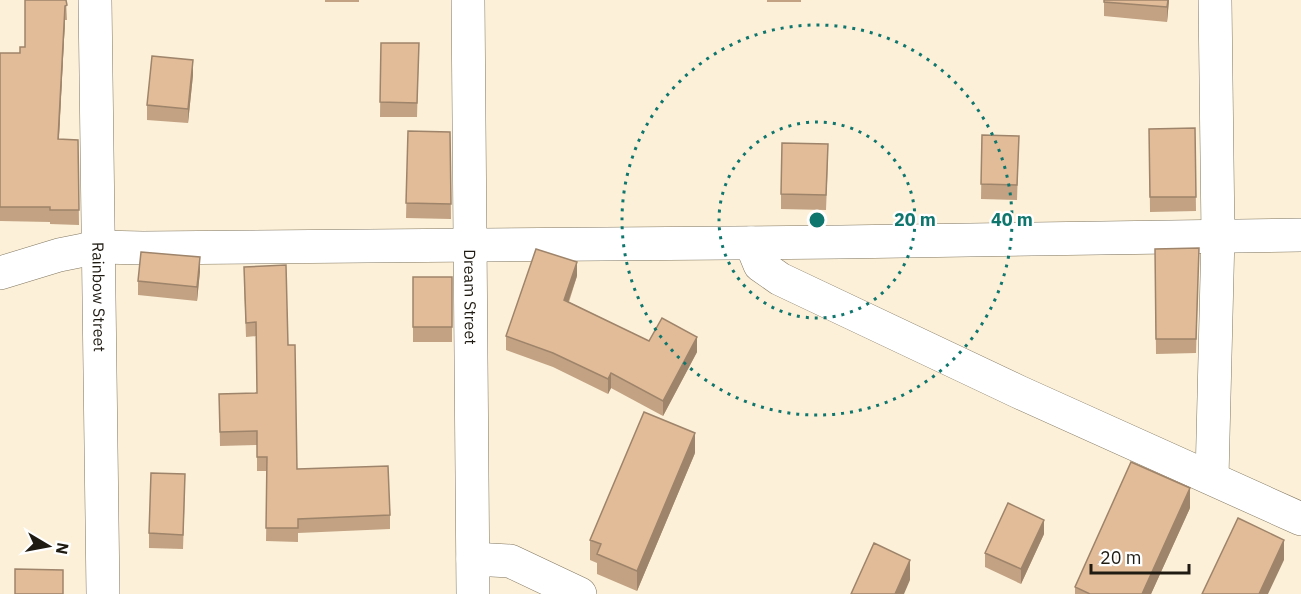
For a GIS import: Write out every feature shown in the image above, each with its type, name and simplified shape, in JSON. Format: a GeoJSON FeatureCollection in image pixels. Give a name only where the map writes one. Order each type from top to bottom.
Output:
{"type":"FeatureCollection","features":[{"type":"Feature","properties":{"kind":"street","name":"Rainbow Street"},"geometry":{"type":"LineString","coordinates":[[95,0],[103,594]]}},
{"type":"Feature","properties":{"kind":"street","name":"Dream Street"},"geometry":{"type":"LineString","coordinates":[[468,0],[473,594]]}},
{"type":"Feature","properties":{"kind":"street"},"geometry":{"type":"LineString","coordinates":[[1212,478],[1218,235],[1215,0]]}},
{"type":"Feature","properties":{"kind":"street"},"geometry":{"type":"LineString","coordinates":[[0,273],[59,255],[99,247],[469,246],[1301,235]]}},
{"type":"Feature","properties":{"kind":"street"},"geometry":{"type":"LineString","coordinates":[[751,243],[760,265],[780,279],[1019,392],[1301,519]]}},
{"type":"Feature","properties":{"kind":"street"},"geometry":{"type":"LineString","coordinates":[[473,559],[510,561],[580,594]]}},
{"type":"Feature","properties":{"kind":"building"},"geometry":{"type":"Polygon","coordinates":[[[25,0],[66,0],[58,139],[78,140],[79,210],[50,210],[50,207],[0,207],[0,53],[20,53],[20,47],[25,47],[25,0]]]}},
{"type":"Feature","properties":{"kind":"building"},"geometry":{"type":"Polygon","coordinates":[[[1104,0],[1168,0],[1167,7],[1104,2],[1104,0]]]}},
{"type":"Feature","properties":{"kind":"building"},"geometry":{"type":"Polygon","coordinates":[[[381,43],[419,43],[417,103],[380,102],[381,43]]]}},
{"type":"Feature","properties":{"kind":"building"},"geometry":{"type":"Polygon","coordinates":[[[152,56],[193,60],[188,109],[147,105],[152,56]]]}},
{"type":"Feature","properties":{"kind":"building"},"geometry":{"type":"Polygon","coordinates":[[[1195,128],[1196,197],[1150,197],[1149,129],[1195,128]]]}},
{"type":"Feature","properties":{"kind":"building"},"geometry":{"type":"Polygon","coordinates":[[[408,131],[450,132],[451,204],[406,203],[408,131]]]}},
{"type":"Feature","properties":{"kind":"building"},"geometry":{"type":"Polygon","coordinates":[[[982,135],[1019,136],[1017,185],[981,184],[982,135]]]}},
{"type":"Feature","properties":{"kind":"building"},"geometry":{"type":"Polygon","coordinates":[[[782,143],[828,144],[826,195],[781,194],[782,143]]]}},
{"type":"Feature","properties":{"kind":"building"},"geometry":{"type":"Polygon","coordinates":[[[1199,248],[1196,339],[1156,339],[1155,249],[1199,248]]]}},
{"type":"Feature","properties":{"kind":"building"},"geometry":{"type":"Polygon","coordinates":[[[536,249],[577,262],[564,300],[649,341],[662,318],[697,337],[663,401],[611,373],[608,379],[553,353],[506,336],[536,249]]]}},
{"type":"Feature","properties":{"kind":"building"},"geometry":{"type":"Polygon","coordinates":[[[141,252],[200,257],[197,287],[138,281],[141,252]]]}},
{"type":"Feature","properties":{"kind":"building"},"geometry":{"type":"Polygon","coordinates":[[[286,265],[288,345],[295,345],[297,469],[388,466],[390,515],[298,519],[298,528],[266,528],[267,457],[257,457],[257,431],[220,432],[219,394],[257,393],[256,322],[246,323],[244,267],[286,265]]]}},
{"type":"Feature","properties":{"kind":"building"},"geometry":{"type":"Polygon","coordinates":[[[413,277],[452,277],[452,327],[413,327],[413,277]]]}},
{"type":"Feature","properties":{"kind":"building"},"geometry":{"type":"Polygon","coordinates":[[[644,412],[695,433],[637,571],[597,554],[601,544],[590,540],[644,412]]]}},
{"type":"Feature","properties":{"kind":"building"},"geometry":{"type":"Polygon","coordinates":[[[1131,462],[1190,488],[1142,594],[1090,594],[1075,587],[1131,462]]]}},
{"type":"Feature","properties":{"kind":"building"},"geometry":{"type":"Polygon","coordinates":[[[151,473],[185,474],[183,535],[149,533],[151,473]]]}},
{"type":"Feature","properties":{"kind":"building"},"geometry":{"type":"Polygon","coordinates":[[[1008,503],[1044,520],[1021,569],[985,553],[1008,503]]]}},
{"type":"Feature","properties":{"kind":"building"},"geometry":{"type":"Polygon","coordinates":[[[1238,518],[1284,540],[1259,594],[1202,594],[1238,518]]]}},
{"type":"Feature","properties":{"kind":"building"},"geometry":{"type":"Polygon","coordinates":[[[874,543],[910,560],[895,594],[851,594],[874,543]]]}},
{"type":"Feature","properties":{"kind":"building"},"geometry":{"type":"Polygon","coordinates":[[[15,569],[63,570],[63,594],[15,594],[15,569]]]}}]}
